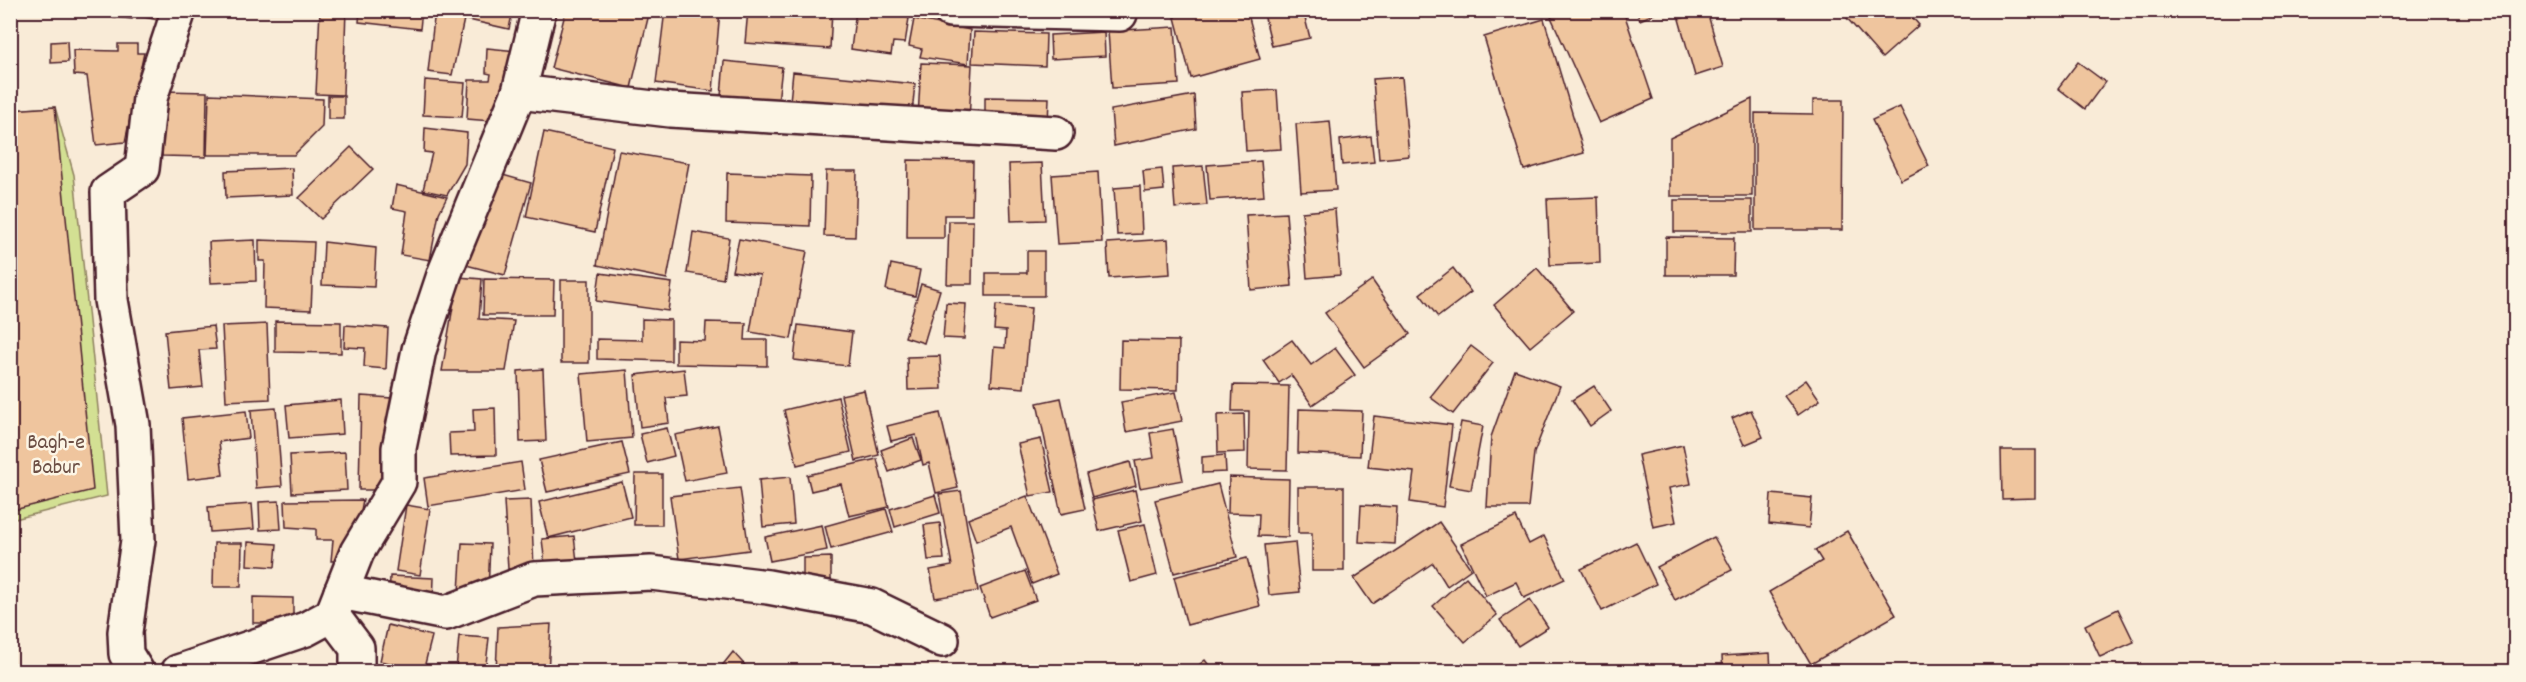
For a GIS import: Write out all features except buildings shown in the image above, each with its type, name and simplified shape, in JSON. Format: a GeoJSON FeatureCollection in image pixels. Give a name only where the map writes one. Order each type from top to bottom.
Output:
{"type":"FeatureCollection","features":[{"type":"Feature","properties":{"kind":"street"},"geometry":{"type":"LineString","coordinates":[[138,672],[126,654],[124,632],[138,540],[134,425],[111,300],[108,192],[142,169],[150,98],[180,10]]}},
{"type":"Feature","properties":{"kind":"street"},"geometry":{"type":"LineString","coordinates":[[178,672],[306,629],[336,604],[357,552],[399,482],[399,448],[419,350],[445,272],[519,92],[539,10]]}},
{"type":"Feature","properties":{"kind":"street"},"geometry":{"type":"LineString","coordinates":[[950,10],[1120,14]]}},
{"type":"Feature","properties":{"kind":"street"},"geometry":{"type":"LineString","coordinates":[[519,92],[670,110],[1056,133]]}},
{"type":"Feature","properties":{"kind":"street"},"geometry":{"type":"LineString","coordinates":[[336,604],[446,613],[534,579],[651,573],[768,587],[872,606],[942,640]]}},
{"type":"Feature","properties":{"kind":"street"},"geometry":{"type":"LineString","coordinates":[[336,604],[357,648],[357,672]]}},
{"type":"Feature","properties":{"kind":"green space","name":"Bagh-e Babur"},"geometry":{"type":"Polygon","coordinates":[[[55,107],[74,175],[107,496],[11,520],[11,110],[55,107]]]}}]}
